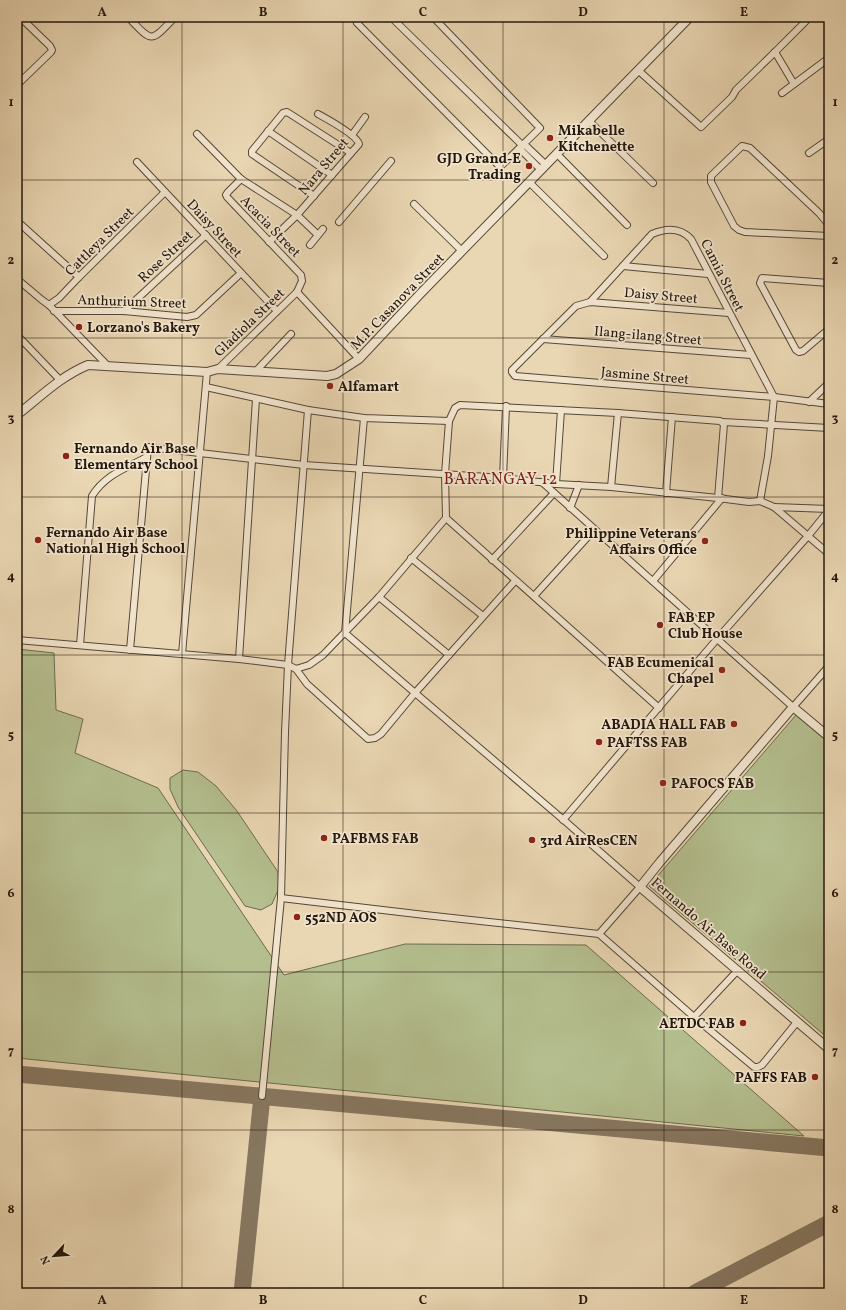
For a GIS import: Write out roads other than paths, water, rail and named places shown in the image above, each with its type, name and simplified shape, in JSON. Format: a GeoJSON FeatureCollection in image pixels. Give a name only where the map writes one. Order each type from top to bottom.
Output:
{"type":"FeatureCollection","features":[{"type":"Feature","properties":{"kind":"street"},"geometry":{"type":"LineString","coordinates":[[17,86],[52,50],[50,46],[20,17]]}},
{"type":"Feature","properties":{"kind":"street"},"geometry":{"type":"LineString","coordinates":[[128,17],[146,36],[152,37],[158,35],[175,17]]}},
{"type":"Feature","properties":{"kind":"street"},"geometry":{"type":"LineString","coordinates":[[363,17],[357,23],[500,167],[540,128],[433,17]]}},
{"type":"Feature","properties":{"kind":"street"},"geometry":{"type":"LineString","coordinates":[[391,17],[544,168]]}},
{"type":"Feature","properties":{"kind":"street","name":"M.P. Casanova Street"},"geometry":{"type":"LineString","coordinates":[[17,415],[60,380],[88,365],[207,372],[218,369],[327,376],[336,374],[359,360],[420,294],[690,17]]}},
{"type":"Feature","properties":{"kind":"street"},"geometry":{"type":"LineString","coordinates":[[639,70],[701,127],[810,17]]}},
{"type":"Feature","properties":{"kind":"street"},"geometry":{"type":"LineString","coordinates":[[775,52],[794,84]]}},
{"type":"Feature","properties":{"kind":"street"},"geometry":{"type":"LineString","coordinates":[[782,93],[829,58]]}},
{"type":"Feature","properties":{"kind":"street"},"geometry":{"type":"LineString","coordinates":[[314,196],[252,154],[268,131],[285,112],[351,152]]}},
{"type":"Feature","properties":{"kind":"street","name":"Nara Street"},"geometry":{"type":"LineString","coordinates":[[269,242],[298,215],[359,144],[359,142],[352,135],[318,114]]}},
{"type":"Feature","properties":{"kind":"street"},"geometry":{"type":"LineString","coordinates":[[352,135],[365,117]]}},
{"type":"Feature","properties":{"kind":"street"},"geometry":{"type":"LineString","coordinates":[[589,122],[653,183]]}},
{"type":"Feature","properties":{"kind":"street"},"geometry":{"type":"LineString","coordinates":[[268,131],[332,175]]}},
{"type":"Feature","properties":{"kind":"street"},"geometry":{"type":"LineString","coordinates":[[197,134],[241,178],[298,215],[318,235]]}},
{"type":"Feature","properties":{"kind":"street"},"geometry":{"type":"LineString","coordinates":[[809,153],[829,139]]}},
{"type":"Feature","properties":{"kind":"street"},"geometry":{"type":"LineString","coordinates":[[829,225],[819,213],[750,148],[742,146],[711,176],[711,182],[734,226],[739,230],[745,232],[788,235],[829,236]]}},
{"type":"Feature","properties":{"kind":"street"},"geometry":{"type":"LineString","coordinates":[[557,154],[627,225]]}},
{"type":"Feature","properties":{"kind":"street"},"geometry":{"type":"LineString","coordinates":[[339,222],[391,161]]}},
{"type":"Feature","properties":{"kind":"street","name":"Daisy Street"},"geometry":{"type":"LineString","coordinates":[[137,162],[277,311]]}},
{"type":"Feature","properties":{"kind":"street","name":"Acacia Street"},"geometry":{"type":"LineString","coordinates":[[241,178],[226,195],[301,275],[302,282],[297,292]]}},
{"type":"Feature","properties":{"kind":"street"},"geometry":{"type":"LineString","coordinates":[[529,182],[604,256]]}},
{"type":"Feature","properties":{"kind":"street","name":"Cattleya Street"},"geometry":{"type":"LineString","coordinates":[[49,305],[59,298],[165,192]]}},
{"type":"Feature","properties":{"kind":"street"},"geometry":{"type":"LineString","coordinates":[[414,204],[462,251]]}},
{"type":"Feature","properties":{"kind":"street"},"geometry":{"type":"LineString","coordinates":[[17,221],[79,277]]}},
{"type":"Feature","properties":{"kind":"street"},"geometry":{"type":"LineString","coordinates":[[310,245],[323,229]]}},
{"type":"Feature","properties":{"kind":"street","name":"Camia Street"},"geometry":{"type":"LineString","coordinates":[[590,302],[652,234],[661,230],[678,230],[685,232],[691,239],[708,274],[774,397]]}},
{"type":"Feature","properties":{"kind":"street","name":"Rose Street"},"geometry":{"type":"LineString","coordinates":[[124,311],[206,235]]}},
{"type":"Feature","properties":{"kind":"street"},"geometry":{"type":"LineString","coordinates":[[623,266],[708,274]]}},
{"type":"Feature","properties":{"kind":"street","name":"Anthurium Street"},"geometry":{"type":"LineString","coordinates":[[54,310],[124,311],[187,317],[196,315],[241,273]]}},
{"type":"Feature","properties":{"kind":"street"},"geometry":{"type":"LineString","coordinates":[[829,284],[762,278],[760,282],[796,350],[799,352],[803,351],[829,329]]}},
{"type":"Feature","properties":{"kind":"street"},"geometry":{"type":"LineString","coordinates":[[17,279],[49,305],[108,366]]}},
{"type":"Feature","properties":{"kind":"street"},"geometry":{"type":"LineString","coordinates":[[297,292],[359,360]]}},
{"type":"Feature","properties":{"kind":"street","name":"Gladiola Street"},"geometry":{"type":"LineString","coordinates":[[218,369],[297,292]]}},
{"type":"Feature","properties":{"kind":"street"},"geometry":{"type":"LineString","coordinates":[[543,339],[576,306],[590,302]]}},
{"type":"Feature","properties":{"kind":"street","name":"Daisy Street"},"geometry":{"type":"LineString","coordinates":[[590,302],[729,313]]}},
{"type":"Feature","properties":{"kind":"street"},"geometry":{"type":"LineString","coordinates":[[255,372],[292,334]]}},
{"type":"Feature","properties":{"kind":"street"},"geometry":{"type":"LineString","coordinates":[[17,335],[60,380]]}},
{"type":"Feature","properties":{"kind":"street","name":"Ilang-ilang Street"},"geometry":{"type":"LineString","coordinates":[[543,339],[751,355]]}},
{"type":"Feature","properties":{"kind":"street","name":"Jasmine Street"},"geometry":{"type":"LineString","coordinates":[[543,339],[512,370],[515,376],[774,397],[829,404]]}},
{"type":"Feature","properties":{"kind":"street"},"geometry":{"type":"LineString","coordinates":[[182,654],[201,454],[207,372]]}},
{"type":"Feature","properties":{"kind":"street"},"geometry":{"type":"LineString","coordinates":[[809,402],[829,383]]}},
{"type":"Feature","properties":{"kind":"street"},"geometry":{"type":"LineString","coordinates":[[206,387],[308,410],[364,418],[449,421]]}},
{"type":"Feature","properties":{"kind":"street"},"geometry":{"type":"LineString","coordinates":[[760,502],[772,424],[774,397]]}},
{"type":"Feature","properties":{"kind":"street"},"geometry":{"type":"LineString","coordinates":[[239,658],[256,399]]}},
{"type":"Feature","properties":{"kind":"street"},"geometry":{"type":"LineString","coordinates":[[296,669],[310,666],[345,633],[378,598],[446,518],[445,474],[449,421],[455,408],[460,405],[506,406],[720,420],[723,422],[829,428]]}},
{"type":"Feature","properties":{"kind":"street"},"geometry":{"type":"LineString","coordinates":[[503,478],[506,406]]}},
{"type":"Feature","properties":{"kind":"street"},"geometry":{"type":"LineString","coordinates":[[262,1096],[281,898],[288,665],[308,410]]}},
{"type":"Feature","properties":{"kind":"street"},"geometry":{"type":"LineString","coordinates":[[556,484],[561,410]]}},
{"type":"Feature","properties":{"kind":"street"},"geometry":{"type":"LineString","coordinates":[[610,487],[618,413]]}},
{"type":"Feature","properties":{"kind":"street"},"geometry":{"type":"LineString","coordinates":[[666,493],[672,417]]}},
{"type":"Feature","properties":{"kind":"street"},"geometry":{"type":"LineString","coordinates":[[345,633],[364,418]]}},
{"type":"Feature","properties":{"kind":"street"},"geometry":{"type":"LineString","coordinates":[[653,581],[720,498],[723,422]]}},
{"type":"Feature","properties":{"kind":"street"},"geometry":{"type":"LineString","coordinates":[[130,650],[148,447],[304,465],[503,478],[760,502],[774,507],[829,509]]}},
{"type":"Feature","properties":{"kind":"street"},"geometry":{"type":"LineString","coordinates":[[80,645],[92,496],[105,479],[147,458]]}},
{"type":"Feature","properties":{"kind":"street"},"geometry":{"type":"LineString","coordinates":[[542,482],[793,707],[829,737]]}},
{"type":"Feature","properties":{"kind":"street"},"geometry":{"type":"LineString","coordinates":[[570,508],[579,486]]}},
{"type":"Feature","properties":{"kind":"street"},"geometry":{"type":"LineString","coordinates":[[492,560],[554,493]]}},
{"type":"Feature","properties":{"kind":"street"},"geometry":{"type":"LineString","coordinates":[[774,507],[829,554]]}},
{"type":"Feature","properties":{"kind":"street"},"geometry":{"type":"LineString","coordinates":[[563,820],[717,639],[808,536],[829,509]]}},
{"type":"Feature","properties":{"kind":"street"},"geometry":{"type":"LineString","coordinates":[[446,518],[659,708]]}},
{"type":"Feature","properties":{"kind":"street"},"geometry":{"type":"LineString","coordinates":[[534,596],[594,530]]}},
{"type":"Feature","properties":{"kind":"street"},"geometry":{"type":"LineString","coordinates":[[411,558],[483,616]]}},
{"type":"Feature","properties":{"kind":"street"},"geometry":{"type":"LineString","coordinates":[[17,640],[239,658],[288,665],[296,669],[307,684],[368,739],[375,738],[381,734],[415,693],[515,580]]}},
{"type":"Feature","properties":{"kind":"street"},"geometry":{"type":"LineString","coordinates":[[378,598],[449,655]]}},
{"type":"Feature","properties":{"kind":"street"},"geometry":{"type":"LineString","coordinates":[[345,633],[640,887],[599,934]]}},
{"type":"Feature","properties":{"kind":"street"},"geometry":{"type":"LineString","coordinates":[[793,707],[829,666]]}},
{"type":"Feature","properties":{"kind":"street","name":"Fernando Air Base Road"},"geometry":{"type":"LineString","coordinates":[[793,707],[640,887],[829,1049]]}},
{"type":"Feature","properties":{"kind":"street"},"geometry":{"type":"LineString","coordinates":[[281,898],[425,916],[599,934],[694,1018],[754,1067],[758,1067],[762,1064],[797,1022]]}},
{"type":"Feature","properties":{"kind":"street"},"geometry":{"type":"LineString","coordinates":[[694,1018],[738,970]]}},
{"type":"Feature","properties":{"kind":"place","name":"Mikabelle Kitchenette"},"geometry":{"type":"Point","coordinates":[550,138]}},
{"type":"Feature","properties":{"kind":"place","name":"GJD Grand-E Trading"},"geometry":{"type":"Point","coordinates":[529,166]}},
{"type":"Feature","properties":{"kind":"place","name":"Lorzano's Bakery"},"geometry":{"type":"Point","coordinates":[79,327]}},
{"type":"Feature","properties":{"kind":"place","name":"Alfamart"},"geometry":{"type":"Point","coordinates":[330,386]}},
{"type":"Feature","properties":{"kind":"place","name":"Fernando Air Base Elementary School"},"geometry":{"type":"Point","coordinates":[66,456]}},
{"type":"Feature","properties":{"kind":"place","name":"Fernando Air Base National High School"},"geometry":{"type":"Point","coordinates":[38,540]}},
{"type":"Feature","properties":{"kind":"place","name":"Philippine Veterans Affairs Office"},"geometry":{"type":"Point","coordinates":[705,541]}},
{"type":"Feature","properties":{"kind":"place","name":"FAB EP Club House"},"geometry":{"type":"Point","coordinates":[660,625]}},
{"type":"Feature","properties":{"kind":"place","name":"FAB Ecumenical Chapel"},"geometry":{"type":"Point","coordinates":[722,670]}},
{"type":"Feature","properties":{"kind":"place","name":"ABADIA HALL FAB"},"geometry":{"type":"Point","coordinates":[734,724]}},
{"type":"Feature","properties":{"kind":"place","name":"PAFTSS FAB"},"geometry":{"type":"Point","coordinates":[599,742]}},
{"type":"Feature","properties":{"kind":"place","name":"PAFOCS FAB"},"geometry":{"type":"Point","coordinates":[663,783]}},
{"type":"Feature","properties":{"kind":"place","name":"PAFBMS FAB"},"geometry":{"type":"Point","coordinates":[324,838]}},
{"type":"Feature","properties":{"kind":"place","name":"3rd AirResCEN"},"geometry":{"type":"Point","coordinates":[532,840]}},
{"type":"Feature","properties":{"kind":"place","name":"552ND AOS"},"geometry":{"type":"Point","coordinates":[297,917]}},
{"type":"Feature","properties":{"kind":"place","name":"AETDC FAB"},"geometry":{"type":"Point","coordinates":[743,1023]}},
{"type":"Feature","properties":{"kind":"place","name":"PAFFS FAB"},"geometry":{"type":"Point","coordinates":[815,1077]}},
{"type":"Feature","properties":{"kind":"district","name":"BARANGAY 12"},"geometry":{"type":"Point","coordinates":[501,478]}}]}
